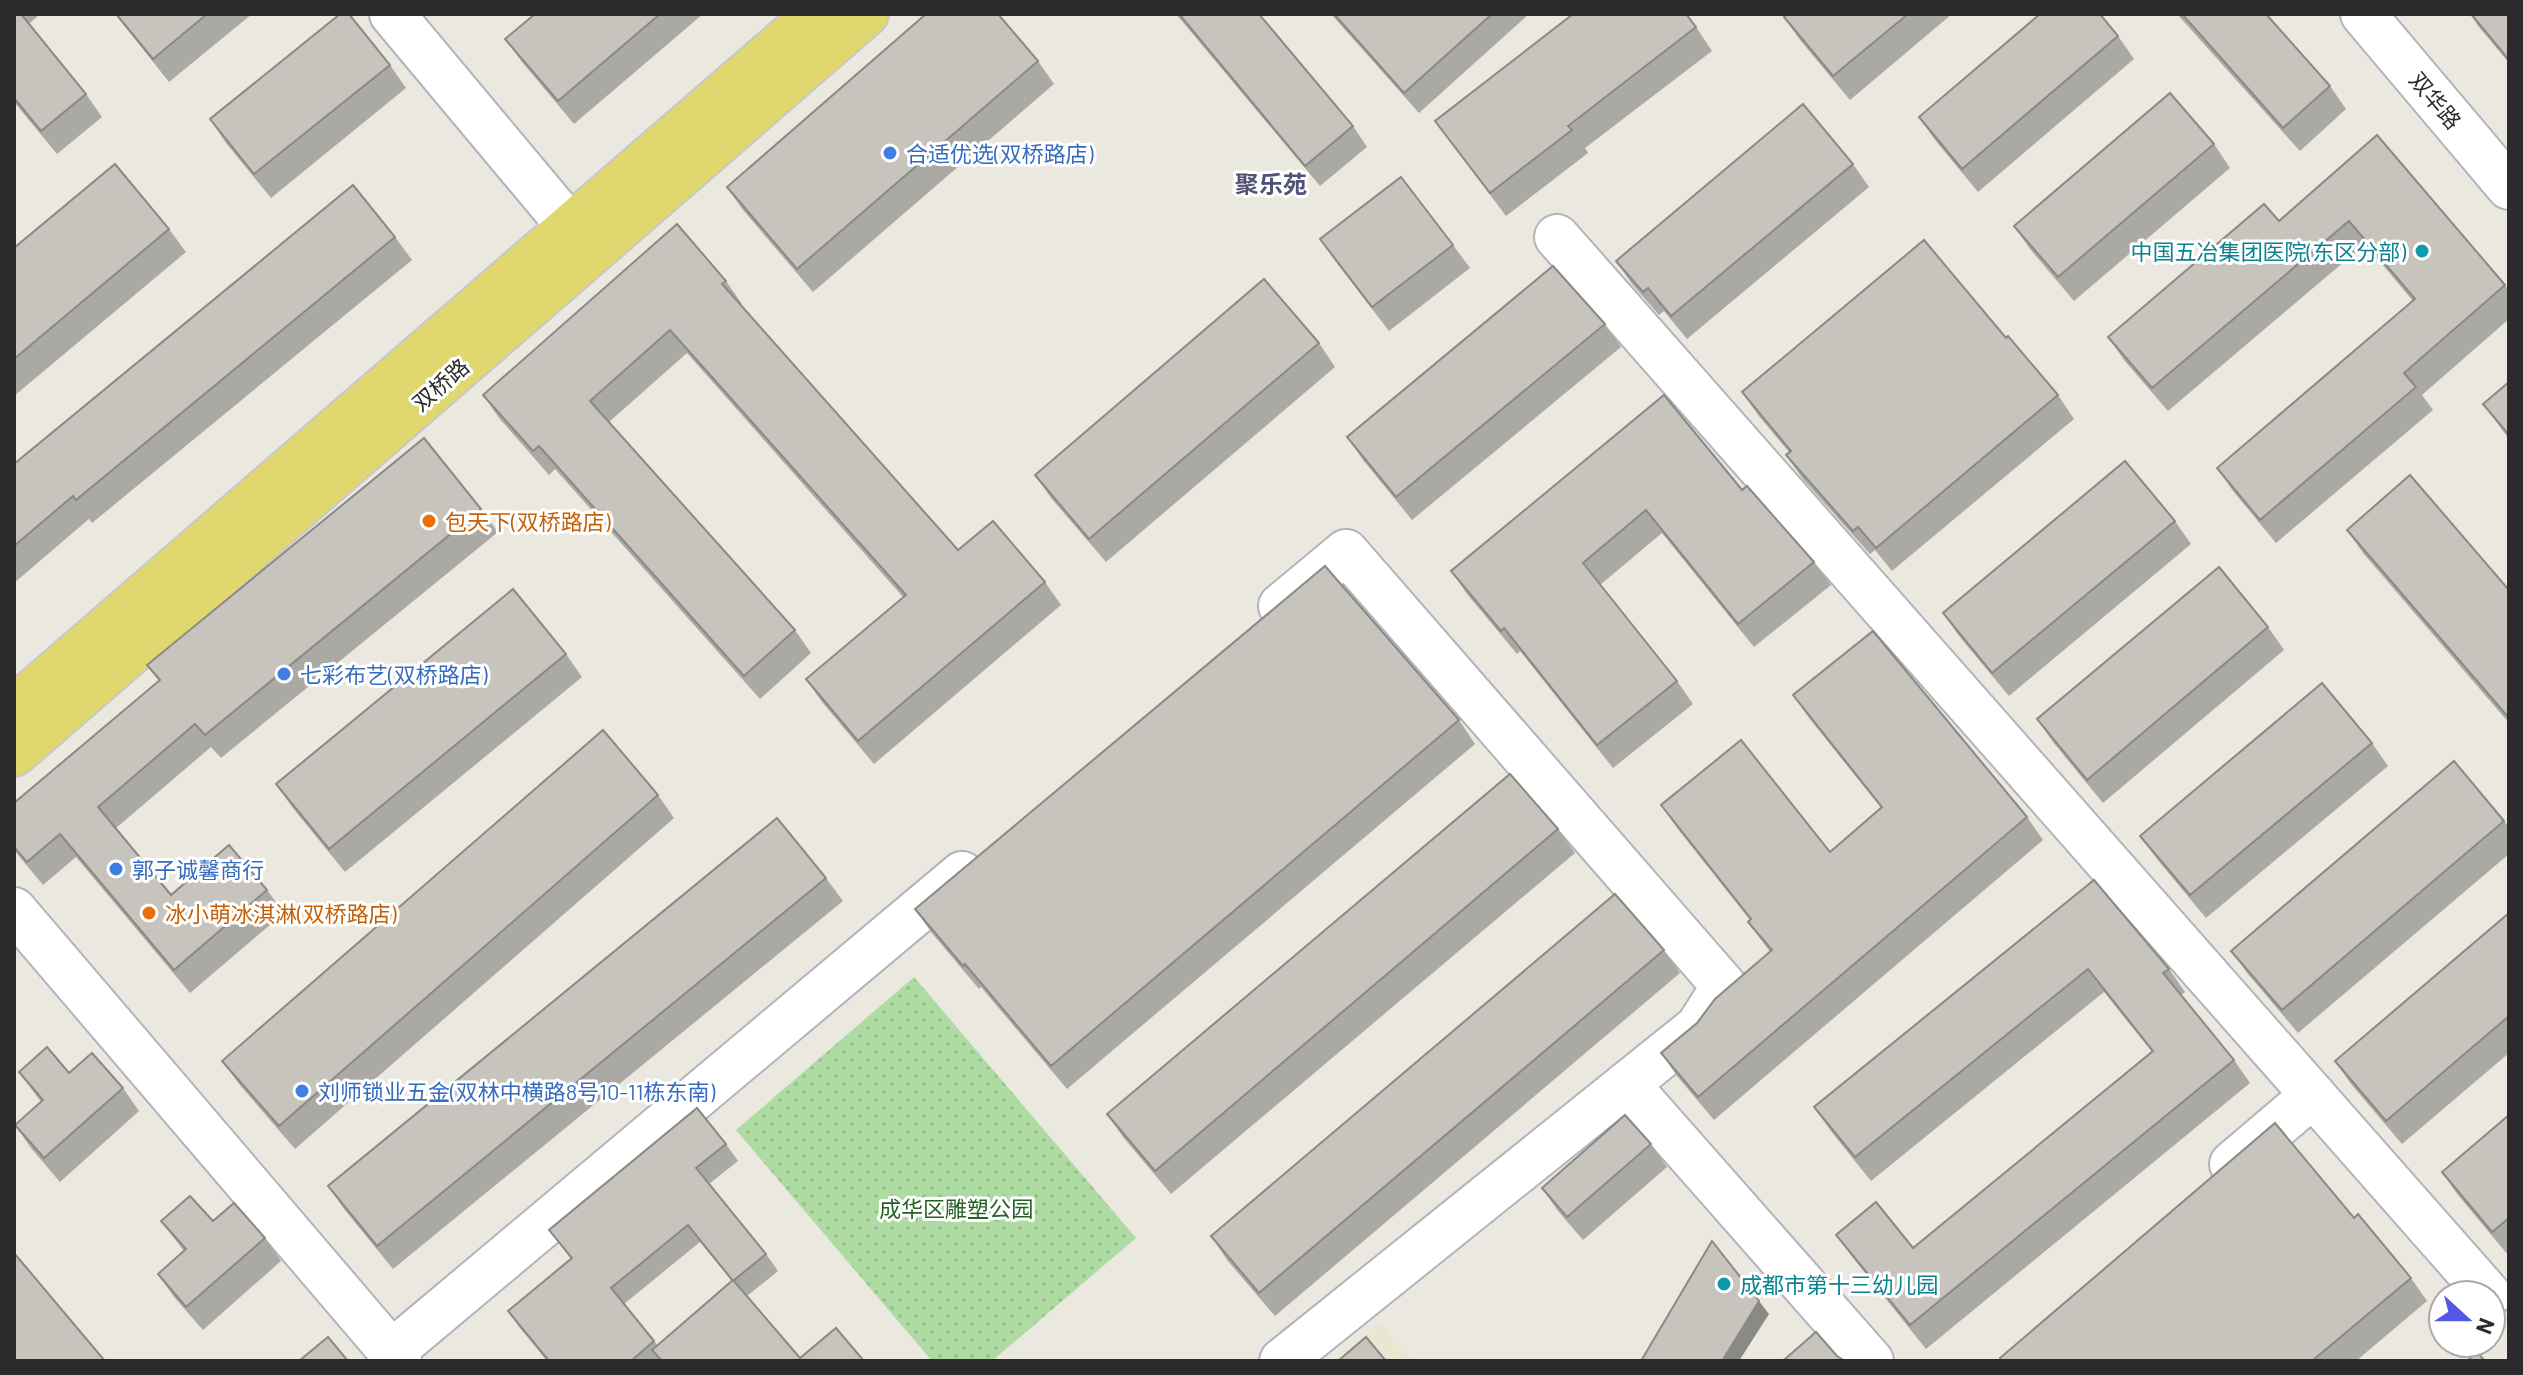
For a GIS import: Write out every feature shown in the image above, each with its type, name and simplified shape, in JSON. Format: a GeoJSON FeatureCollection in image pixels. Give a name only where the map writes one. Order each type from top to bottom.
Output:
{"type":"FeatureCollection","features":[{"type":"Feature","properties":{"kind":"main road","name":"双桥路"},"geometry":{"type":"LineString","coordinates":[[14,708],[816,14]]}},
{"type":"Feature","properties":{"kind":"main road","name":"双桥路"},"geometry":{"type":"LineString","coordinates":[[14,754],[866,14]]}},
{"type":"Feature","properties":{"kind":"street"},"geometry":{"type":"LineString","coordinates":[[392,14],[570,227]]}},
{"type":"Feature","properties":{"kind":"street","name":"双华路"},"geometry":{"type":"LineString","coordinates":[[2363,14],[2509,187]]}},
{"type":"Feature","properties":{"kind":"street"},"geometry":{"type":"LineString","coordinates":[[1557,237],[2475,1279]]}},
{"type":"Feature","properties":{"kind":"street"},"geometry":{"type":"LineString","coordinates":[[1248,634],[1346,552],[1724,986],[1698,1027],[1282,1361]]}},
{"type":"Feature","properties":{"kind":"street"},"geometry":{"type":"LineString","coordinates":[[14,910],[395,1357],[991,850]]}},
{"type":"Feature","properties":{"kind":"street"},"geometry":{"type":"LineString","coordinates":[[1627,1084],[1871,1361]]}},
{"type":"Feature","properties":{"kind":"street"},"geometry":{"type":"LineString","coordinates":[[2205,1187],[2313,1095]]}},
{"type":"Feature","properties":{"kind":"shaded area"},"geometry":{"type":"Polygon","coordinates":[[[1379,1323],[1412,1361],[1335,1361],[1379,1323]]]}},
{"type":"Feature","properties":{"kind":"green space","name":"成华区雕塑公园"},"geometry":{"type":"Polygon","coordinates":[[[914,977],[1136,1238],[992,1361],[932,1361],[736,1130],[914,977]]]}},
{"type":"Feature","properties":{"kind":"building"},"geometry":{"type":"Polygon","coordinates":[[[14,14],[21,14],[86,94],[41,131],[14,98],[14,14]]]}},
{"type":"Feature","properties":{"kind":"building"},"geometry":{"type":"Polygon","coordinates":[[[116,14],[207,14],[153,59],[116,14]]]}},
{"type":"Feature","properties":{"kind":"building"},"geometry":{"type":"Polygon","coordinates":[[[340,14],[349,14],[390,65],[254,174],[210,119],[340,14]]]}},
{"type":"Feature","properties":{"kind":"building"},"geometry":{"type":"Polygon","coordinates":[[[535,14],[660,14],[558,101],[505,39],[535,14]]]}},
{"type":"Feature","properties":{"kind":"building"},"geometry":{"type":"Polygon","coordinates":[[[926,14],[998,14],[1038,61],[797,269],[727,187],[926,14]]]}},
{"type":"Feature","properties":{"kind":"building"},"geometry":{"type":"Polygon","coordinates":[[[1179,14],[1259,14],[1353,126],[1305,166],[1179,14]]]}},
{"type":"Feature","properties":{"kind":"building"},"geometry":{"type":"Polygon","coordinates":[[[1334,14],[1492,14],[1404,93],[1334,14]]]}},
{"type":"Feature","properties":{"kind":"building"},"geometry":{"type":"Polygon","coordinates":[[[1573,14],[1686,14],[1696,27],[1568,126],[1572,130],[1490,193],[1435,121],[1573,14]]]}},
{"type":"Feature","properties":{"kind":"building"},"geometry":{"type":"Polygon","coordinates":[[[1787,14],[1908,14],[1833,76],[1784,17],[1787,14]]]}},
{"type":"Feature","properties":{"kind":"building"},"geometry":{"type":"Polygon","coordinates":[[[2040,14],[2100,14],[2118,36],[1962,169],[1919,117],[2040,14]]]}},
{"type":"Feature","properties":{"kind":"building"},"geometry":{"type":"Polygon","coordinates":[[[2182,14],[2266,14],[2330,86],[2283,128],[2182,14]]]}},
{"type":"Feature","properties":{"kind":"building"},"geometry":{"type":"Polygon","coordinates":[[[2471,14],[2509,14],[2509,60],[2471,14]]]}},
{"type":"Feature","properties":{"kind":"building"},"geometry":{"type":"Polygon","coordinates":[[[2170,93],[2214,144],[2058,277],[2014,226],[2170,93]]]}},
{"type":"Feature","properties":{"kind":"building"},"geometry":{"type":"Polygon","coordinates":[[[1803,104],[1853,164],[1671,316],[1648,288],[1643,292],[1616,261],[1803,104]]]}},
{"type":"Feature","properties":{"kind":"building"},"geometry":{"type":"Polygon","coordinates":[[[2377,135],[2505,285],[2404,373],[2416,387],[2260,520],[2217,468],[2415,299],[2349,221],[2152,388],[2108,337],[2264,204],[2279,221],[2377,135]]]}},
{"type":"Feature","properties":{"kind":"building"},"geometry":{"type":"Polygon","coordinates":[[[115,164],[169,229],[14,359],[14,248],[115,164]]]}},
{"type":"Feature","properties":{"kind":"building"},"geometry":{"type":"Polygon","coordinates":[[[1401,177],[1453,245],[1372,307],[1320,239],[1401,177]]]}},
{"type":"Feature","properties":{"kind":"building"},"geometry":{"type":"Polygon","coordinates":[[[353,185],[395,237],[76,500],[73,496],[14,546],[14,464],[353,185]]]}},
{"type":"Feature","properties":{"kind":"building"},"geometry":{"type":"Polygon","coordinates":[[[677,224],[726,281],[722,284],[958,550],[993,521],[1045,582],[858,741],[806,679],[906,595],[670,330],[590,401],[795,630],[744,676],[539,446],[533,451],[483,395],[677,224]]]}},
{"type":"Feature","properties":{"kind":"building"},"geometry":{"type":"Polygon","coordinates":[[[1924,240],[2058,395],[1876,548],[1858,527],[1853,531],[1786,455],[1791,451],[1742,392],[1924,240]]]}},
{"type":"Feature","properties":{"kind":"building"},"geometry":{"type":"Polygon","coordinates":[[[1553,266],[1605,324],[1396,497],[1347,437],[1553,266]]]}},
{"type":"Feature","properties":{"kind":"building"},"geometry":{"type":"Polygon","coordinates":[[[1264,279],[1319,343],[1089,539],[1035,475],[1264,279]]]}},
{"type":"Feature","properties":{"kind":"building"},"geometry":{"type":"Polygon","coordinates":[[[2509,382],[2509,435],[2483,404],[2509,382]]]}},
{"type":"Feature","properties":{"kind":"building"},"geometry":{"type":"Polygon","coordinates":[[[1664,395],[1742,490],[1747,486],[1814,562],[1738,624],[1646,510],[1583,563],[1677,681],[1597,745],[1504,628],[1501,631],[1451,571],[1664,395]]]}},
{"type":"Feature","properties":{"kind":"building"},"geometry":{"type":"Polygon","coordinates":[[[424,438],[481,509],[205,735],[195,724],[98,807],[171,895],[229,845],[267,890],[174,970],[60,834],[27,862],[14,847],[14,803],[160,680],[147,665],[424,438]]]}},
{"type":"Feature","properties":{"kind":"building"},"geometry":{"type":"Polygon","coordinates":[[[2125,461],[2175,521],[1992,673],[1943,613],[2125,461]]]}},
{"type":"Feature","properties":{"kind":"building"},"geometry":{"type":"Polygon","coordinates":[[[2410,475],[2509,590],[2509,718],[2347,530],[2410,475]]]}},
{"type":"Feature","properties":{"kind":"building"},"geometry":{"type":"Polygon","coordinates":[[[1325,566],[1459,720],[1051,1066],[915,909],[1325,566]]]}},
{"type":"Feature","properties":{"kind":"building"},"geometry":{"type":"Polygon","coordinates":[[[2219,567],[2268,627],[2087,780],[2037,719],[2219,567]]]}},
{"type":"Feature","properties":{"kind":"building"},"geometry":{"type":"Polygon","coordinates":[[[513,589],[566,654],[329,849],[276,784],[513,589]]]}},
{"type":"Feature","properties":{"kind":"building"},"geometry":{"type":"Polygon","coordinates":[[[1873,631],[2027,817],[1698,1097],[1661,1053],[1697,1023],[1715,999],[1772,950],[1661,805],[1741,740],[1830,852],[1882,807],[1793,695],[1873,631]]]}},
{"type":"Feature","properties":{"kind":"building"},"geometry":{"type":"Polygon","coordinates":[[[2322,683],[2372,743],[2190,895],[2140,836],[2322,683]]]}},
{"type":"Feature","properties":{"kind":"building"},"geometry":{"type":"Polygon","coordinates":[[[603,730],[658,795],[279,1126],[222,1061],[603,730]]]}},
{"type":"Feature","properties":{"kind":"building"},"geometry":{"type":"Polygon","coordinates":[[[2454,761],[2504,821],[2282,1010],[2231,951],[2454,761]]]}},
{"type":"Feature","properties":{"kind":"building"},"geometry":{"type":"Polygon","coordinates":[[[1510,774],[1558,829],[1155,1171],[1107,1114],[1510,774]]]}},
{"type":"Feature","properties":{"kind":"building"},"geometry":{"type":"Polygon","coordinates":[[[777,818],[826,878],[377,1246],[328,1186],[777,818]]]}},
{"type":"Feature","properties":{"kind":"building"},"geometry":{"type":"Polygon","coordinates":[[[2094,880],[2169,969],[2163,973],[2234,1060],[1910,1325],[1836,1235],[1876,1202],[1913,1248],[2153,1051],[2088,969],[1855,1157],[1814,1107],[2094,880]]]}},
{"type":"Feature","properties":{"kind":"building"},"geometry":{"type":"Polygon","coordinates":[[[1615,894],[1664,950],[1259,1293],[1211,1236],[1615,894]]]}},
{"type":"Feature","properties":{"kind":"building"},"geometry":{"type":"Polygon","coordinates":[[[2509,913],[2509,1016],[2386,1121],[2335,1061],[2509,913]]]}},
{"type":"Feature","properties":{"kind":"building"},"geometry":{"type":"Polygon","coordinates":[[[47,1047],[69,1073],[92,1053],[123,1088],[44,1158],[15,1125],[43,1100],[19,1072],[47,1047]]]}},
{"type":"Feature","properties":{"kind":"building"},"geometry":{"type":"Polygon","coordinates":[[[697,1108],[726,1144],[696,1168],[766,1254],[733,1281],[688,1225],[611,1288],[654,1341],[631,1361],[549,1361],[508,1311],[572,1258],[549,1230],[697,1108]]]}},
{"type":"Feature","properties":{"kind":"building"},"geometry":{"type":"Polygon","coordinates":[[[1625,1115],[1651,1144],[1567,1217],[1542,1188],[1625,1115]]]}},
{"type":"Feature","properties":{"kind":"building"},"geometry":{"type":"Polygon","coordinates":[[[2509,1115],[2509,1218],[2492,1232],[2442,1172],[2509,1115]]]}},
{"type":"Feature","properties":{"kind":"building"},"geometry":{"type":"Polygon","coordinates":[[[2275,1123],[2354,1218],[2358,1214],[2411,1278],[2312,1361],[2003,1361],[2000,1358],[2275,1123]]]}},
{"type":"Feature","properties":{"kind":"building"},"geometry":{"type":"Polygon","coordinates":[[[190,1196],[213,1221],[234,1203],[265,1238],[186,1307],[158,1274],[186,1249],[161,1221],[190,1196]]]}},
{"type":"Feature","properties":{"kind":"building","name":"成都市第十三幼儿园"},"geometry":{"type":"Polygon","coordinates":[[[1712,1241],[1759,1301],[1722,1361],[1641,1361],[1712,1241]]]}},
{"type":"Feature","properties":{"kind":"building"},"geometry":{"type":"Polygon","coordinates":[[[14,1253],[105,1361],[14,1361],[14,1253]]]}},
{"type":"Feature","properties":{"kind":"building"},"geometry":{"type":"Polygon","coordinates":[[[733,1280],[800,1358],[836,1328],[864,1361],[662,1361],[652,1350],[733,1280]]]}},
{"type":"Feature","properties":{"kind":"building"},"geometry":{"type":"Polygon","coordinates":[[[1816,1332],[1845,1361],[1785,1359],[1816,1332]]]}},
{"type":"Feature","properties":{"kind":"building"},"geometry":{"type":"Polygon","coordinates":[[[328,1337],[348,1361],[299,1361],[328,1337]]]}},
{"type":"Feature","properties":{"kind":"building"},"geometry":{"type":"Polygon","coordinates":[[[1366,1337],[1386,1361],[1338,1361],[1366,1337]]]}},
{"type":"Feature","properties":{"kind":"place","name":"合适优选(双桥路店)"},"geometry":{"type":"Point","coordinates":[890,153]}},
{"type":"Feature","properties":{"kind":"place","name":"中国五冶集团医院(东区分部)"},"geometry":{"type":"Point","coordinates":[2422,251]}},
{"type":"Feature","properties":{"kind":"place","name":"包天下(双桥路店)"},"geometry":{"type":"Point","coordinates":[429,521]}},
{"type":"Feature","properties":{"kind":"place","name":"七彩布艺(双桥路店)"},"geometry":{"type":"Point","coordinates":[284,674]}},
{"type":"Feature","properties":{"kind":"place","name":"郭子诚馨商行"},"geometry":{"type":"Point","coordinates":[116,869]}},
{"type":"Feature","properties":{"kind":"place","name":"冰小萌冰淇淋(双桥路店)"},"geometry":{"type":"Point","coordinates":[149,913]}},
{"type":"Feature","properties":{"kind":"place","name":"刘师锁业五金(双林中横路8号10-11栋东南)"},"geometry":{"type":"Point","coordinates":[302,1091]}},
{"type":"Feature","properties":{"kind":"place","name":"成都市第十三幼儿园"},"geometry":{"type":"Point","coordinates":[1724,1284]}},
{"type":"Feature","properties":{"kind":"district","name":"聚乐苑"},"geometry":{"type":"Point","coordinates":[1271,183]}}]}
